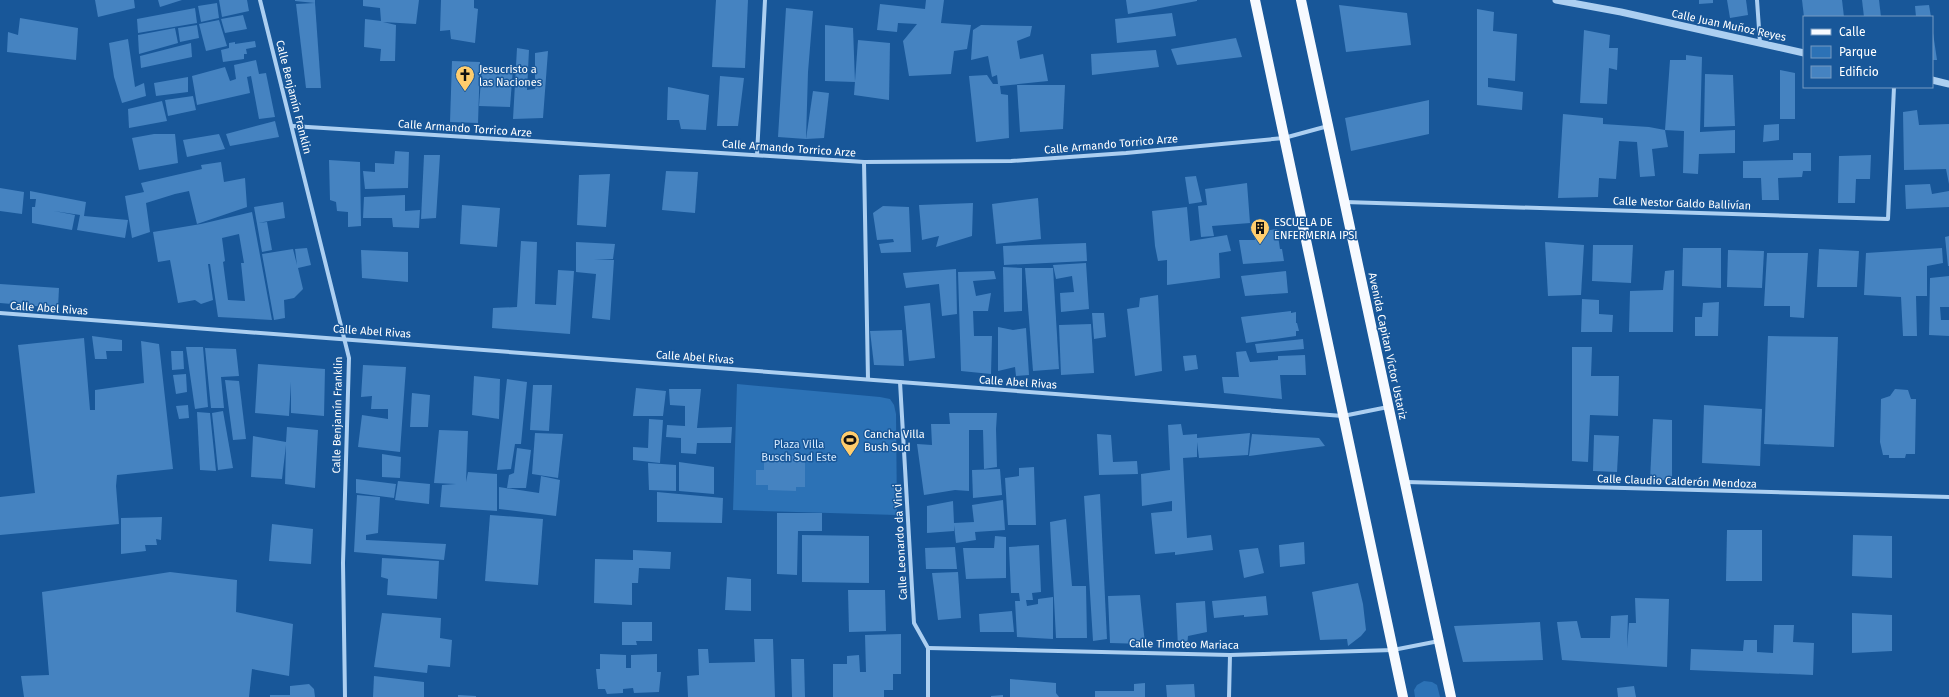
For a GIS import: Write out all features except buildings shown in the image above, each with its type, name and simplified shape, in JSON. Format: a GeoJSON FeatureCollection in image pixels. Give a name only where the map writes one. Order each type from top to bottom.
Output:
{"type":"FeatureCollection","features":[{"type":"Feature","properties":{"kind":"main road"},"geometry":{"type":"LineString","coordinates":[[1255,0],[1404,697]]}},
{"type":"Feature","properties":{"kind":"main road","name":"Avenida Capitan Víctor Ustariz"},"geometry":{"type":"LineString","coordinates":[[1301,0],[1451,697]]}},
{"type":"Feature","properties":{"kind":"street","name":"Calle Benjamín Franklin"},"geometry":{"type":"LineString","coordinates":[[260,0],[349,358],[342,564],[345,697]]}},
{"type":"Feature","properties":{"kind":"street"},"geometry":{"type":"LineString","coordinates":[[757,155],[765,0]]}},
{"type":"Feature","properties":{"kind":"street","name":"Calle Juan Muñoz Reyes"},"geometry":{"type":"LineString","coordinates":[[1556,0],[1803,53]]}},
{"type":"Feature","properties":{"kind":"street"},"geometry":{"type":"LineString","coordinates":[[1756,0],[1760,43]]}},
{"type":"Feature","properties":{"kind":"street"},"geometry":{"type":"LineString","coordinates":[[1933,80],[1949,84]]}},
{"type":"Feature","properties":{"kind":"street","name":"Calle Nestor Galdo Ballivían"},"geometry":{"type":"LineString","coordinates":[[1345,202],[1888,219],[1894,88]]}},
{"type":"Feature","properties":{"kind":"street","name":"Calle Armando Torrico Arze"},"geometry":{"type":"LineString","coordinates":[[292,126],[864,162],[1011,161],[1126,153],[1284,138],[1328,126]]}},
{"type":"Feature","properties":{"kind":"street"},"geometry":{"type":"LineString","coordinates":[[864,162],[868,379]]}},
{"type":"Feature","properties":{"kind":"street","name":"Calle Abel Rivas"},"geometry":{"type":"LineString","coordinates":[[0,313],[343,338],[1343,416],[1388,407]]}},
{"type":"Feature","properties":{"kind":"street","name":"Calle Leonardo da Vinci"},"geometry":{"type":"LineString","coordinates":[[900,382],[914,624],[928,648]]}},
{"type":"Feature","properties":{"kind":"street","name":"Calle Claudio Calderón Mendoza"},"geometry":{"type":"LineString","coordinates":[[1404,482],[1949,497]]}},
{"type":"Feature","properties":{"kind":"street","name":"Calle Timoteo Mariaca"},"geometry":{"type":"LineString","coordinates":[[928,648],[1230,655],[1393,650],[1439,642]]}},
{"type":"Feature","properties":{"kind":"street"},"geometry":{"type":"LineString","coordinates":[[928,648],[928,697]]}},
{"type":"Feature","properties":{"kind":"street"},"geometry":{"type":"LineString","coordinates":[[1229,697],[1230,655]]}},
{"type":"Feature","properties":{"kind":"green space","name":"Plaza Villa Busch Sud Este"},"geometry":{"type":"Polygon","coordinates":[[[737,384],[890,399],[894,405],[896,414],[897,515],[733,510],[737,384]]]}},
{"type":"Feature","properties":{"kind":"green space"},"geometry":{"type":"Polygon","coordinates":[[[1424,681],[1432,682],[1437,685],[1440,697],[1415,697],[1414,690],[1417,685],[1424,681]]]}},
{"type":"Feature","properties":{"kind":"place","name":"Jesucristo a las Naciones"},"geometry":{"type":"Point","coordinates":[465,92]}},
{"type":"Feature","properties":{"kind":"place","name":"ESCUELA DE ENFERMERIA IPSI"},"geometry":{"type":"Point","coordinates":[1260,245]}},
{"type":"Feature","properties":{"kind":"place","name":"Cancha Villa Bush Sud"},"geometry":{"type":"Point","coordinates":[850,457]}}]}
